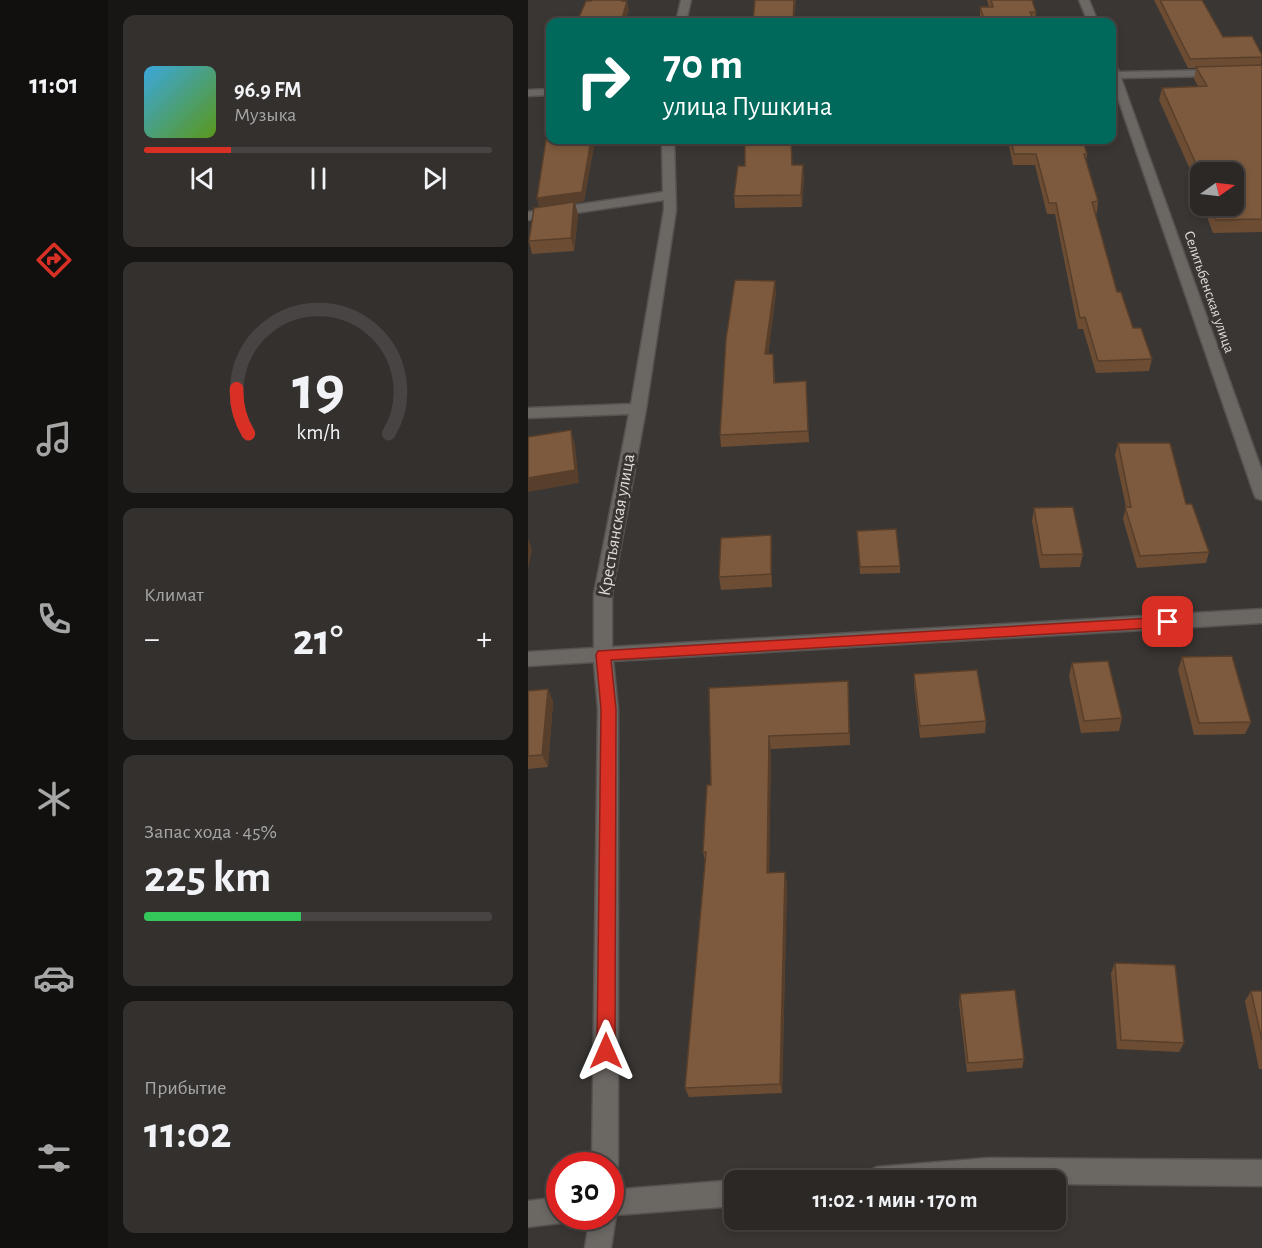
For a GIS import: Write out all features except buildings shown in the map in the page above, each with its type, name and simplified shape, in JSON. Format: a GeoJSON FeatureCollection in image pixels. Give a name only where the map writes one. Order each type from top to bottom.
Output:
{"type":"FeatureCollection","features":[{"type":"Feature","properties":{"kind":"street"},"geometry":{"type":"LineString","coordinates":[[682,18],[686,0]]}},
{"type":"Feature","properties":{"kind":"street"},"geometry":{"type":"LineString","coordinates":[[1084,0],[1091,18]]}},
{"type":"Feature","properties":{"kind":"street"},"geometry":{"type":"LineString","coordinates":[[1116,72],[1262,72]]}},
{"type":"Feature","properties":{"kind":"street","name":"Селитьбенская улица"},"geometry":{"type":"LineString","coordinates":[[1116,80],[1262,494]]}},
{"type":"Feature","properties":{"kind":"street"},"geometry":{"type":"LineString","coordinates":[[528,93],[546,92]]}},
{"type":"Feature","properties":{"kind":"street","name":"Крестьянская улица"},"geometry":{"type":"LineString","coordinates":[[605,1152],[608,709],[603,655],[603,594],[638,409],[670,210],[668,144]]}},
{"type":"Feature","properties":{"kind":"street"},"geometry":{"type":"LineString","coordinates":[[528,216],[670,195]]}},
{"type":"Feature","properties":{"kind":"street"},"geometry":{"type":"LineString","coordinates":[[528,413],[638,409]]}},
{"type":"Feature","properties":{"kind":"street"},"geometry":{"type":"LineString","coordinates":[[528,659],[1262,616]]}},
{"type":"Feature","properties":{"kind":"street"},"geometry":{"type":"LineString","coordinates":[[1066,1172],[1262,1173]]}},
{"type":"Feature","properties":{"kind":"street"},"geometry":{"type":"LineString","coordinates":[[624,1202],[724,1194]]}},
{"type":"Feature","properties":{"kind":"street"},"geometry":{"type":"LineString","coordinates":[[528,1214],[546,1212]]}},
{"type":"Feature","properties":{"kind":"street"},"geometry":{"type":"LineString","coordinates":[[598,1248],[601,1230]]}},
{"type":"Feature","properties":{"kind":"route"},"geometry":{"type":"LineString","coordinates":[[606,1051],[608,709],[603,655],[1168,622]]}}]}
